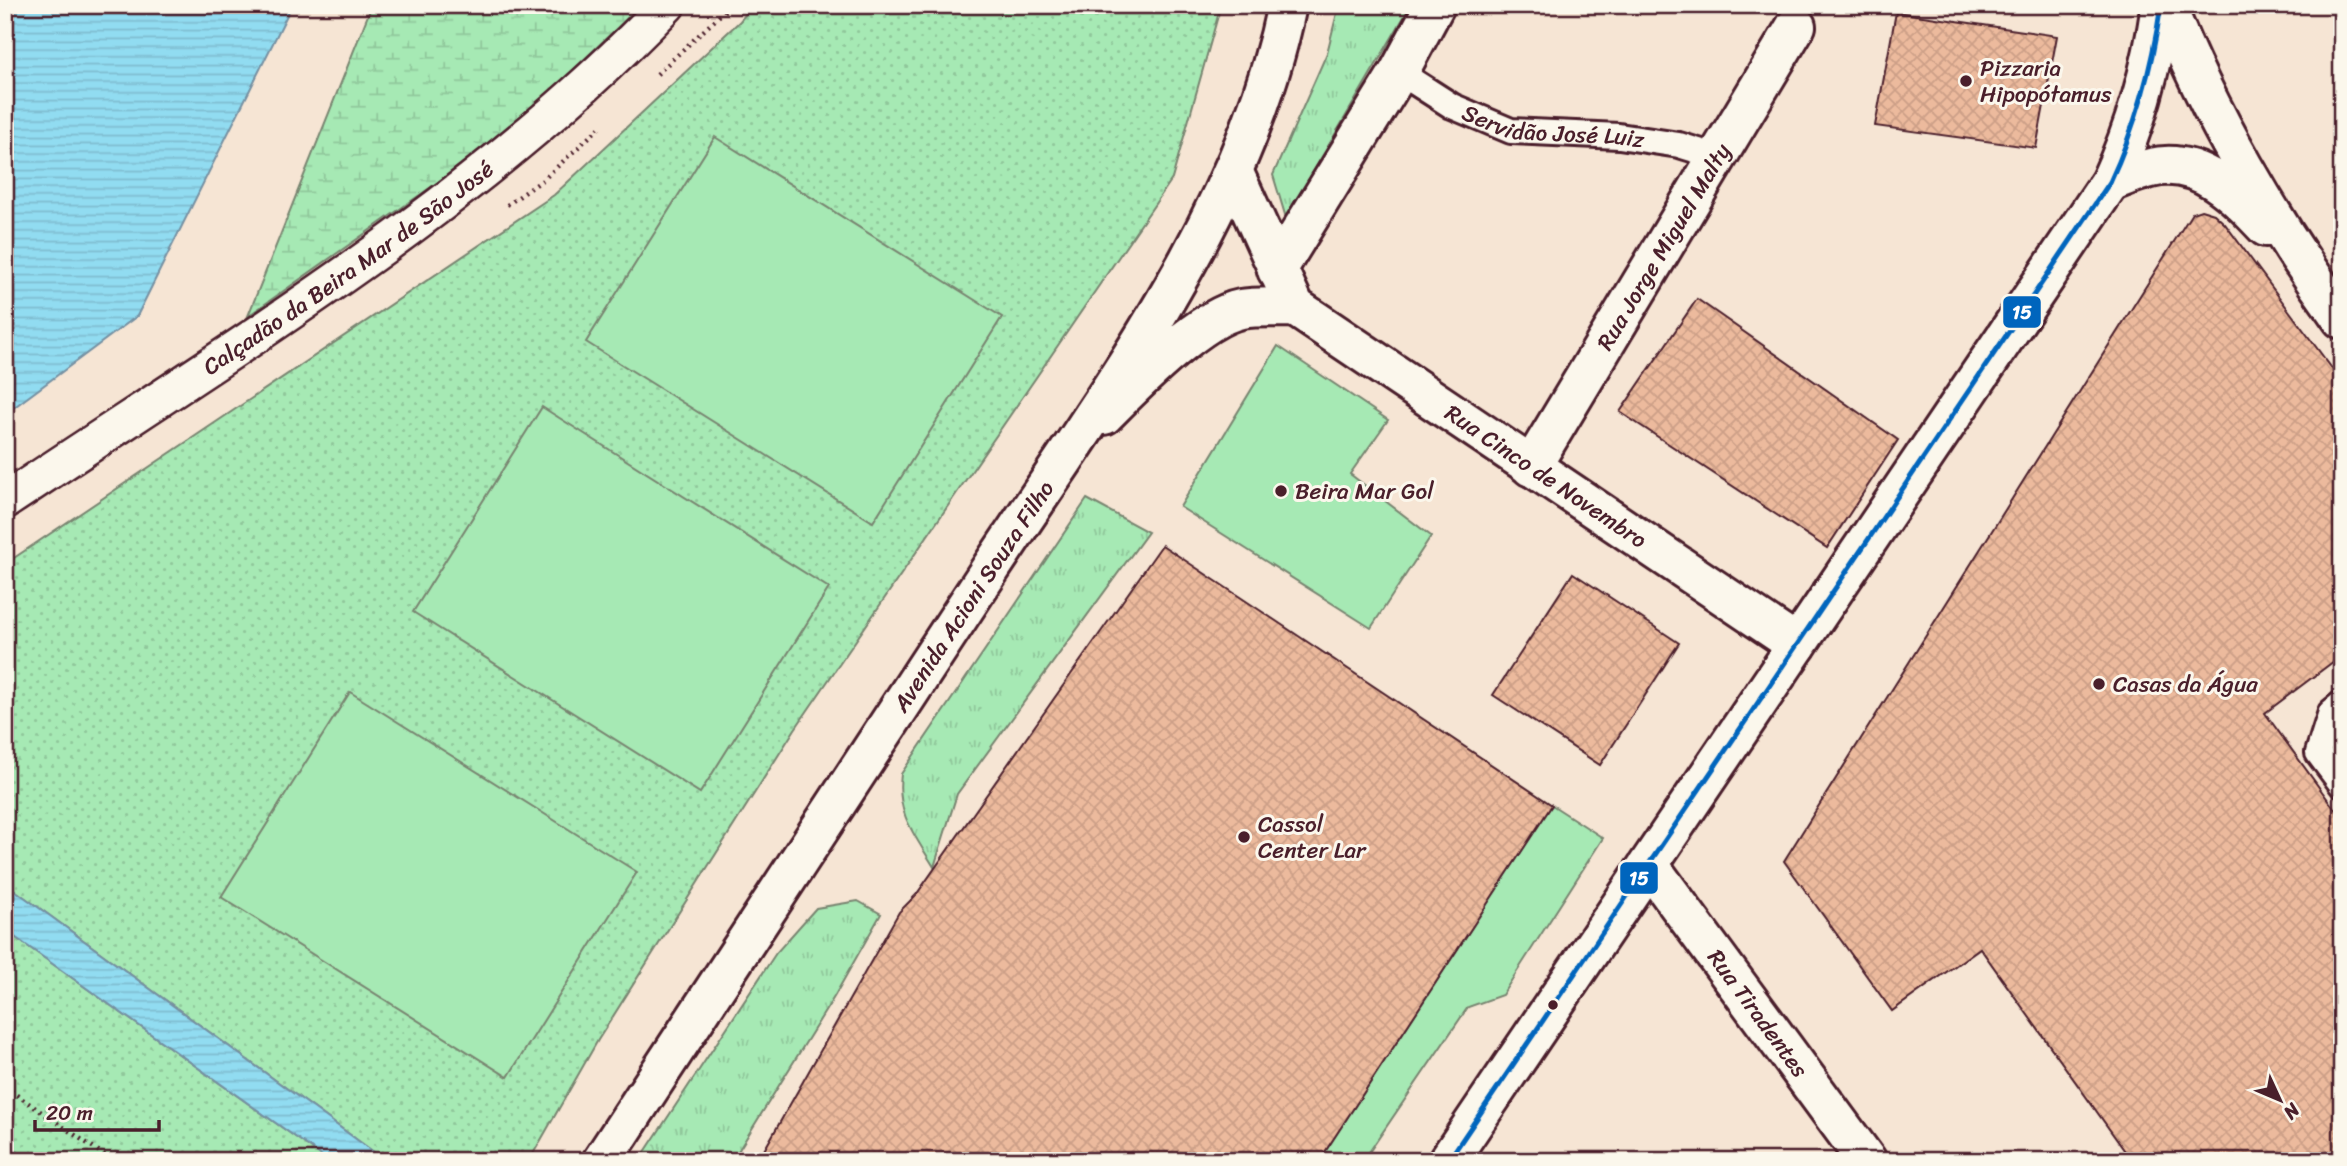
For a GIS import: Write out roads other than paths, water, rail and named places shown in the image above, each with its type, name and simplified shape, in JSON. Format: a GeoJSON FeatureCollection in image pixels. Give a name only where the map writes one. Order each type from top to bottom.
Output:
{"type":"FeatureCollection","features":[{"type":"Feature","properties":{"kind":"street","name":"Calçadão da Beira Mar de São José"},"geometry":{"type":"LineString","coordinates":[[5,501],[350,269],[519,142],[621,54],[667,5]]}},
{"type":"Feature","properties":{"kind":"street","name":"Avenida Acioni Souza Filho"},"geometry":{"type":"LineString","coordinates":[[602,1161],[1072,446],[1189,260],[1234,173],[1274,64],[1287,5]]}},
{"type":"Feature","properties":{"kind":"street"},"geometry":{"type":"LineString","coordinates":[[1277,270],[1399,72],[1435,5]]}},
{"type":"Feature","properties":{"kind":"street"},"geometry":{"type":"LineString","coordinates":[[1448,1161],[2110,182],[2131,136],[2146,88],[2163,5]]}},
{"type":"Feature","properties":{"kind":"street"},"geometry":{"type":"LineString","coordinates":[[2163,5],[2205,95],[2306,270],[2342,319]]}},
{"type":"Feature","properties":{"kind":"street","name":"Rua Jorge Miguel Malty"},"geometry":{"type":"LineString","coordinates":[[1531,467],[1796,26]]}},
{"type":"Feature","properties":{"kind":"street"},"geometry":{"type":"LineString","coordinates":[[2110,182],[2153,167],[2187,167],[2216,181],[2239,199],[2306,270]]}},
{"type":"Feature","properties":{"kind":"street","name":"Rua Cinco de Novembro"},"geometry":{"type":"LineString","coordinates":[[1234,173],[1295,307],[1797,645]]}},
{"type":"Feature","properties":{"kind":"street"},"geometry":{"type":"LineString","coordinates":[[1072,446],[1143,376],[1204,327],[1239,310],[1295,307]]}},
{"type":"Feature","properties":{"kind":"street","name":"Rua Tiradentes"},"geometry":{"type":"LineString","coordinates":[[1649,864],[1867,1161]]}},
{"type":"Feature","properties":{"kind":"lane","name":"Servidão José Luiz"},"geometry":{"type":"LineString","coordinates":[[1399,72],[1452,106],[1511,131],[1619,136],[1679,145],[1718,158]]}},
{"type":"Feature","properties":{"kind":"lane"},"geometry":{"type":"LineString","coordinates":[[2342,703],[2331,712],[2318,753],[2342,785]]}},
{"type":"Feature","properties":{"kind":"water"},"geometry":{"type":"Polygon","coordinates":[[[5,5],[292,5],[137,316],[5,414],[5,5]]]}},
{"type":"Feature","properties":{"kind":"water"},"geometry":{"type":"Polygon","coordinates":[[[5,883],[386,1161],[329,1161],[5,930],[5,883]]]}},
{"type":"Feature","properties":{"kind":"place","name":"Pizzaria Hipopótamus"},"geometry":{"type":"Point","coordinates":[1966,81]}},
{"type":"Feature","properties":{"kind":"place","name":"Beira Mar Gol"},"geometry":{"type":"Point","coordinates":[1281,491]}},
{"type":"Feature","properties":{"kind":"place","name":"Casas da Água"},"geometry":{"type":"Point","coordinates":[2099,684]}},
{"type":"Feature","properties":{"kind":"place","name":"Cassol Center Lar"},"geometry":{"type":"Point","coordinates":[1244,837]}}]}
